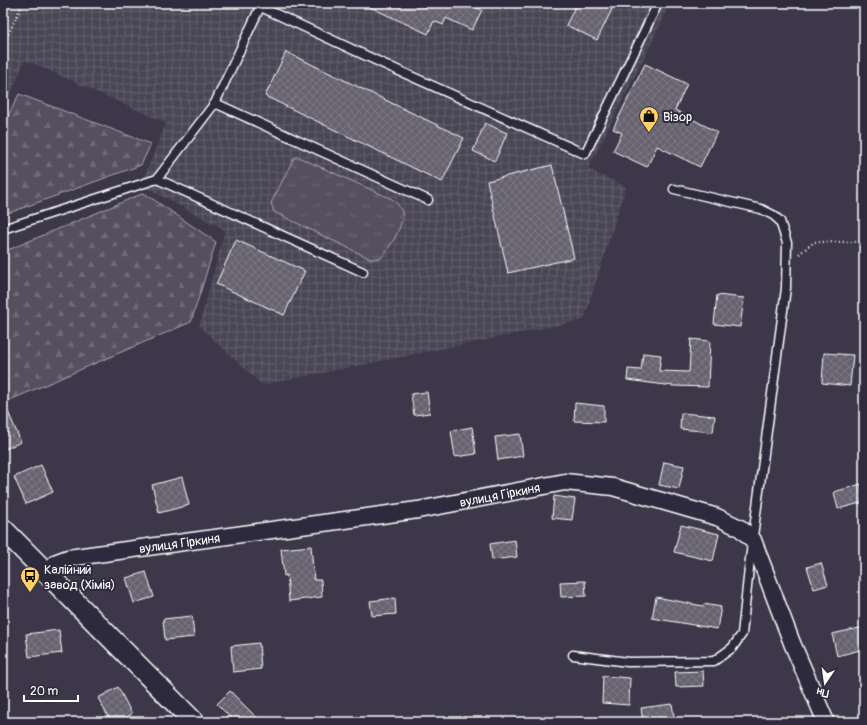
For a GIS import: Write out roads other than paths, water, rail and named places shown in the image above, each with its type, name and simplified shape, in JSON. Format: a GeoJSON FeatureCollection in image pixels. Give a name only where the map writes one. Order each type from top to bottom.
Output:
{"type":"FeatureCollection","features":[{"type":"Feature","properties":{"kind":"street","name":"вулиця Гіркиня"},"geometry":{"type":"LineString","coordinates":[[46,572],[58,562],[68,558],[418,510],[564,482],[613,487],[717,517],[740,528],[753,540],[792,643],[826,722]]}},
{"type":"Feature","properties":{"kind":"street"},"geometry":{"type":"LineString","coordinates":[[3,529],[194,722]]}},
{"type":"Feature","properties":{"kind":"lane"},"geometry":{"type":"LineString","coordinates":[[3,229],[157,179],[215,103],[261,5],[386,66],[585,154],[658,3]]}},
{"type":"Feature","properties":{"kind":"lane"},"geometry":{"type":"LineString","coordinates":[[215,103],[428,200]]}},
{"type":"Feature","properties":{"kind":"lane"},"geometry":{"type":"LineString","coordinates":[[157,179],[363,272]]}},
{"type":"Feature","properties":{"kind":"lane"},"geometry":{"type":"LineString","coordinates":[[573,655],[628,662],[714,661],[732,648],[742,634],[786,288],[788,263],[787,243],[780,221],[773,215],[761,209],[674,189]]}},
{"type":"Feature","properties":{"kind":"place","name":"Візор"},"geometry":{"type":"Point","coordinates":[649,133]}},
{"type":"Feature","properties":{"kind":"place","name":"Калійний завод (Хімія)"},"geometry":{"type":"Point","coordinates":[30,593]}}]}
